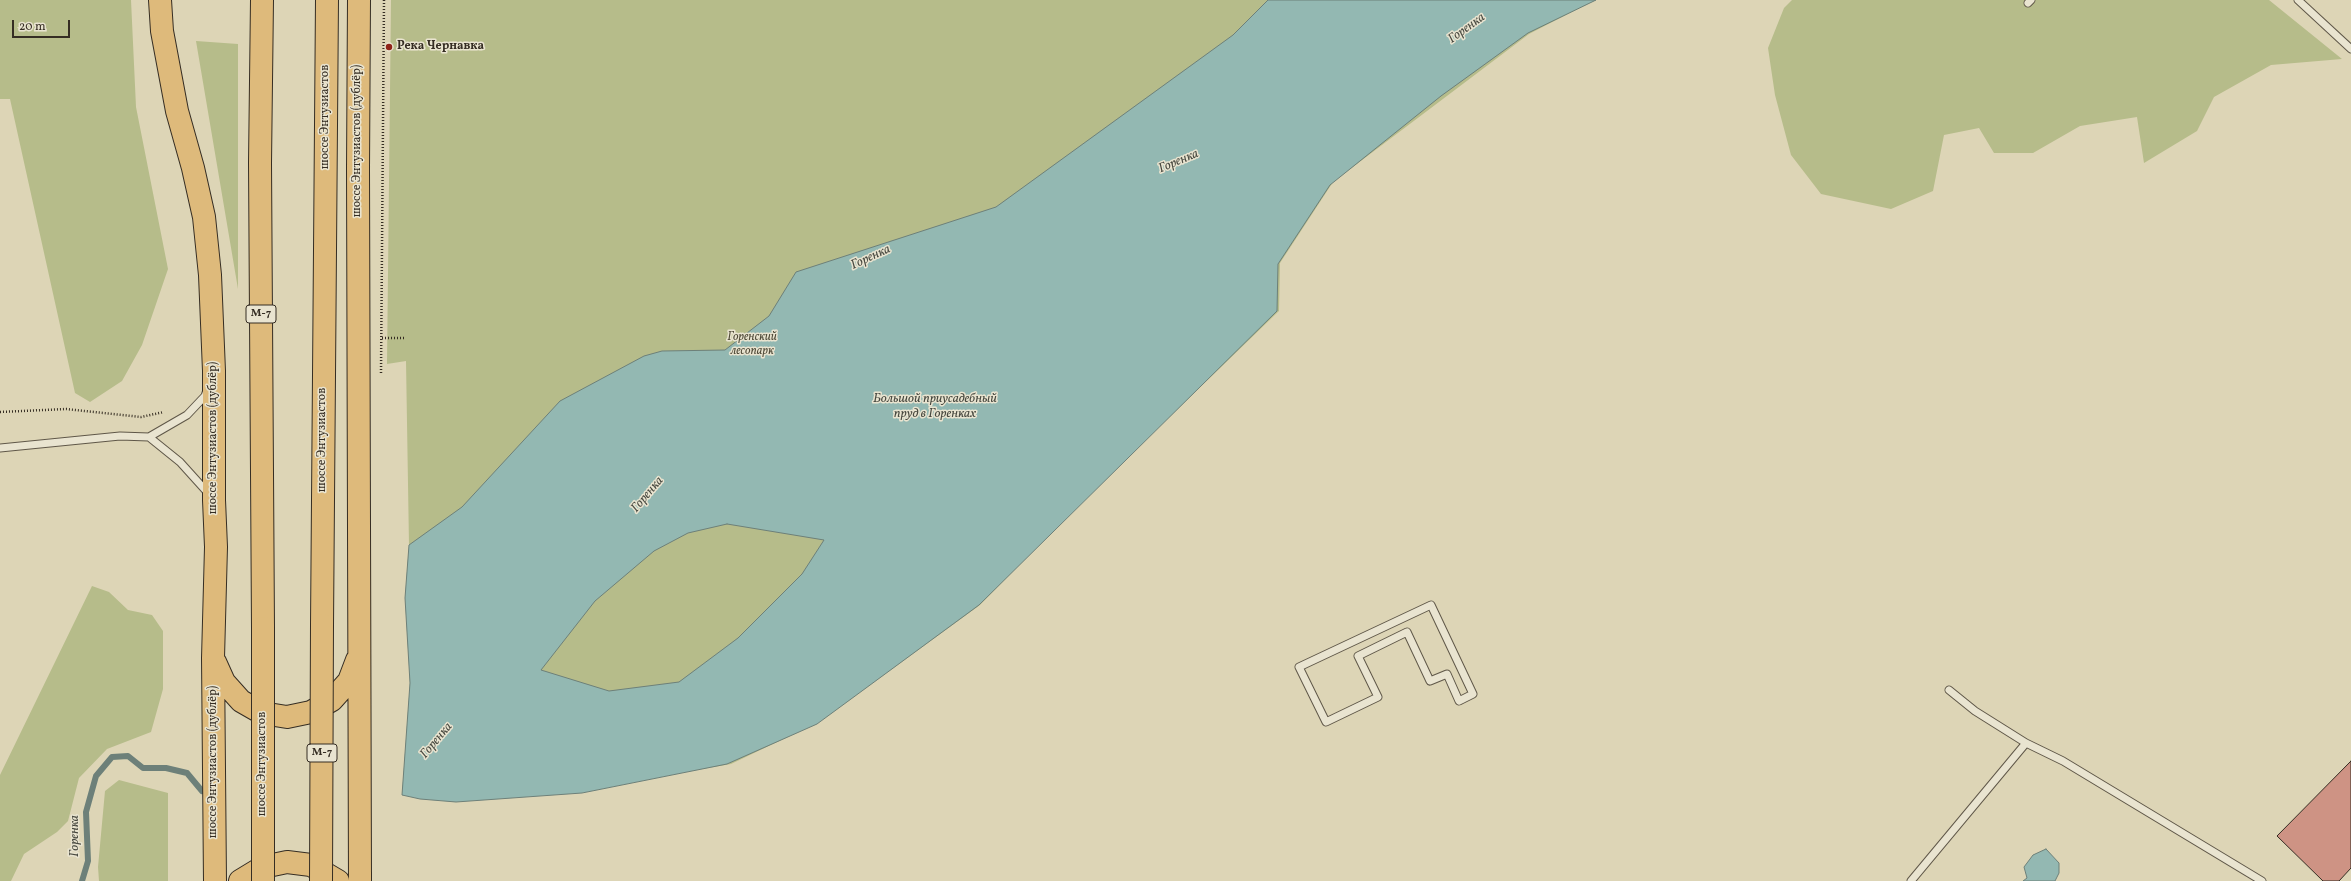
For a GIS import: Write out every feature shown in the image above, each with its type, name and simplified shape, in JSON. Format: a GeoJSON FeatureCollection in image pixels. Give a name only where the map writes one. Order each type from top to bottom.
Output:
{"type":"FeatureCollection","features":[{"type":"Feature","properties":{"kind":"main road","name":"шоссе Энтузиастов (дублёр)"},"geometry":{"type":"LineString","coordinates":[[160,0],[162,31],[177,111],[193,168],[204,218],[210,275],[214,371],[214,500],[216,547],[213,658],[215,881]]}},
{"type":"Feature","properties":{"kind":"main road","name":"шоссе Энтузиастов"},"geometry":{"type":"LineString","coordinates":[[262,0],[260,163],[263,881]]}},
{"type":"Feature","properties":{"kind":"main road","name":"шоссе Энтузиастов"},"geometry":{"type":"LineString","coordinates":[[321,881],[327,0]]}},
{"type":"Feature","properties":{"kind":"main road","name":"шоссе Энтузиастов (дублёр)"},"geometry":{"type":"LineString","coordinates":[[359,0],[360,881]]}},
{"type":"Feature","properties":{"kind":"main road"},"geometry":{"type":"LineString","coordinates":[[213,658],[224,682],[241,701],[262,713],[287,717],[311,712],[332,700],[349,681],[359,656]]}},
{"type":"Feature","properties":{"kind":"main road"},"geometry":{"type":"LineString","coordinates":[[240,881],[263,867],[287,862],[311,866],[323,870],[338,881]]}},
{"type":"Feature","properties":{"kind":"lane"},"geometry":{"type":"LineString","coordinates":[[2298,0],[2351,49]]}},
{"type":"Feature","properties":{"kind":"lane"},"geometry":{"type":"LineString","coordinates":[[0,448],[120,436],[149,437],[187,415],[205,396],[214,371]]}},
{"type":"Feature","properties":{"kind":"lane"},"geometry":{"type":"LineString","coordinates":[[149,437],[180,462],[214,500]]}},
{"type":"Feature","properties":{"kind":"lane"},"geometry":{"type":"LineString","coordinates":[[1431,605],[1473,694],[1459,701],[1447,674],[1430,682],[1407,632],[1358,656],[1378,697],[1326,722],[1299,667],[1431,605]]}},
{"type":"Feature","properties":{"kind":"lane"},"geometry":{"type":"LineString","coordinates":[[1949,690],[1975,711],[2026,743],[2063,761],[2262,881]]}},
{"type":"Feature","properties":{"kind":"lane"},"geometry":{"type":"LineString","coordinates":[[1911,881],[2026,743]]}},
{"type":"Feature","properties":{"kind":"path"},"geometry":{"type":"LineString","coordinates":[[381,374],[384,0]]}},
{"type":"Feature","properties":{"kind":"path"},"geometry":{"type":"LineString","coordinates":[[382,338],[406,338]]}},
{"type":"Feature","properties":{"kind":"path"},"geometry":{"type":"LineString","coordinates":[[0,412],[66,409],[141,417],[168,411]]}},
{"type":"Feature","properties":{"kind":"green space"},"geometry":{"type":"Polygon","coordinates":[[[0,0],[131,0],[136,107],[168,269],[142,345],[122,381],[90,402],[75,393],[10,99],[0,99],[0,0]]]}},
{"type":"Feature","properties":{"kind":"green space","name":"Горенский лесопарк"},"geometry":{"type":"Polygon","coordinates":[[[391,0],[1595,0],[1529,34],[1333,182],[1280,263],[1279,311],[1070,513],[980,605],[819,722],[731,764],[583,790],[455,802],[402,795],[410,683],[405,598],[409,545],[406,361],[387,364],[391,0]]]}},
{"type":"Feature","properties":{"kind":"green space"},"geometry":{"type":"Polygon","coordinates":[[[1792,0],[2269,0],[2342,59],[2271,65],[2214,97],[2197,131],[2144,163],[2137,117],[2080,126],[2033,153],[1994,153],[1979,128],[1944,135],[1933,191],[1891,209],[1821,194],[1791,155],[1775,95],[1768,48],[1784,8],[1792,0]]]}},
{"type":"Feature","properties":{"kind":"green space"},"geometry":{"type":"Polygon","coordinates":[[[196,41],[238,44],[238,289],[196,41]]]}},
{"type":"Feature","properties":{"kind":"green space"},"geometry":{"type":"Polygon","coordinates":[[[92,586],[109,592],[128,610],[152,615],[163,631],[163,689],[151,732],[107,749],[79,778],[68,821],[57,832],[24,854],[11,881],[0,881],[0,775],[92,586]]]}},
{"type":"Feature","properties":{"kind":"green space"},"geometry":{"type":"Polygon","coordinates":[[[119,780],[168,793],[168,881],[99,881],[98,867],[105,791],[119,780]]]}},
{"type":"Feature","properties":{"kind":"water","name":"Большой приусадебный пруд в Горенках"},"geometry":{"type":"Polygon","coordinates":[[[1268,0],[1596,0],[1528,33],[1441,96],[1330,185],[1278,264],[1277,311],[979,605],[817,724],[727,764],[582,793],[456,802],[420,799],[402,795],[410,683],[405,598],[409,545],[462,507],[560,401],[644,356],[662,351],[725,350],[769,316],[796,272],[996,207],[1233,35],[1268,0]],[[727,524],[688,533],[654,551],[595,601],[541,670],[609,691],[679,682],[738,638],[802,574],[824,540],[727,524]]]}},
{"type":"Feature","properties":{"kind":"water"},"geometry":{"type":"Polygon","coordinates":[[[2046,849],[2059,863],[2059,873],[2055,881],[2023,881],[2027,878],[2024,867],[2033,855],[2046,849]]]}},
{"type":"Feature","properties":{"kind":"building"},"geometry":{"type":"Polygon","coordinates":[[[2351,761],[2351,868],[2339,881],[2323,881],[2277,836],[2351,761]]]}},
{"type":"Feature","properties":{"kind":"waterway","name":"Горенка"},"geometry":{"type":"LineString","coordinates":[[82,881],[88,861],[86,812],[96,776],[112,757],[128,756],[143,768],[166,768],[187,773],[202,791]]}},
{"type":"Feature","properties":{"kind":"place","name":"Река Чернавка"},"geometry":{"type":"Point","coordinates":[389,47]}}]}
